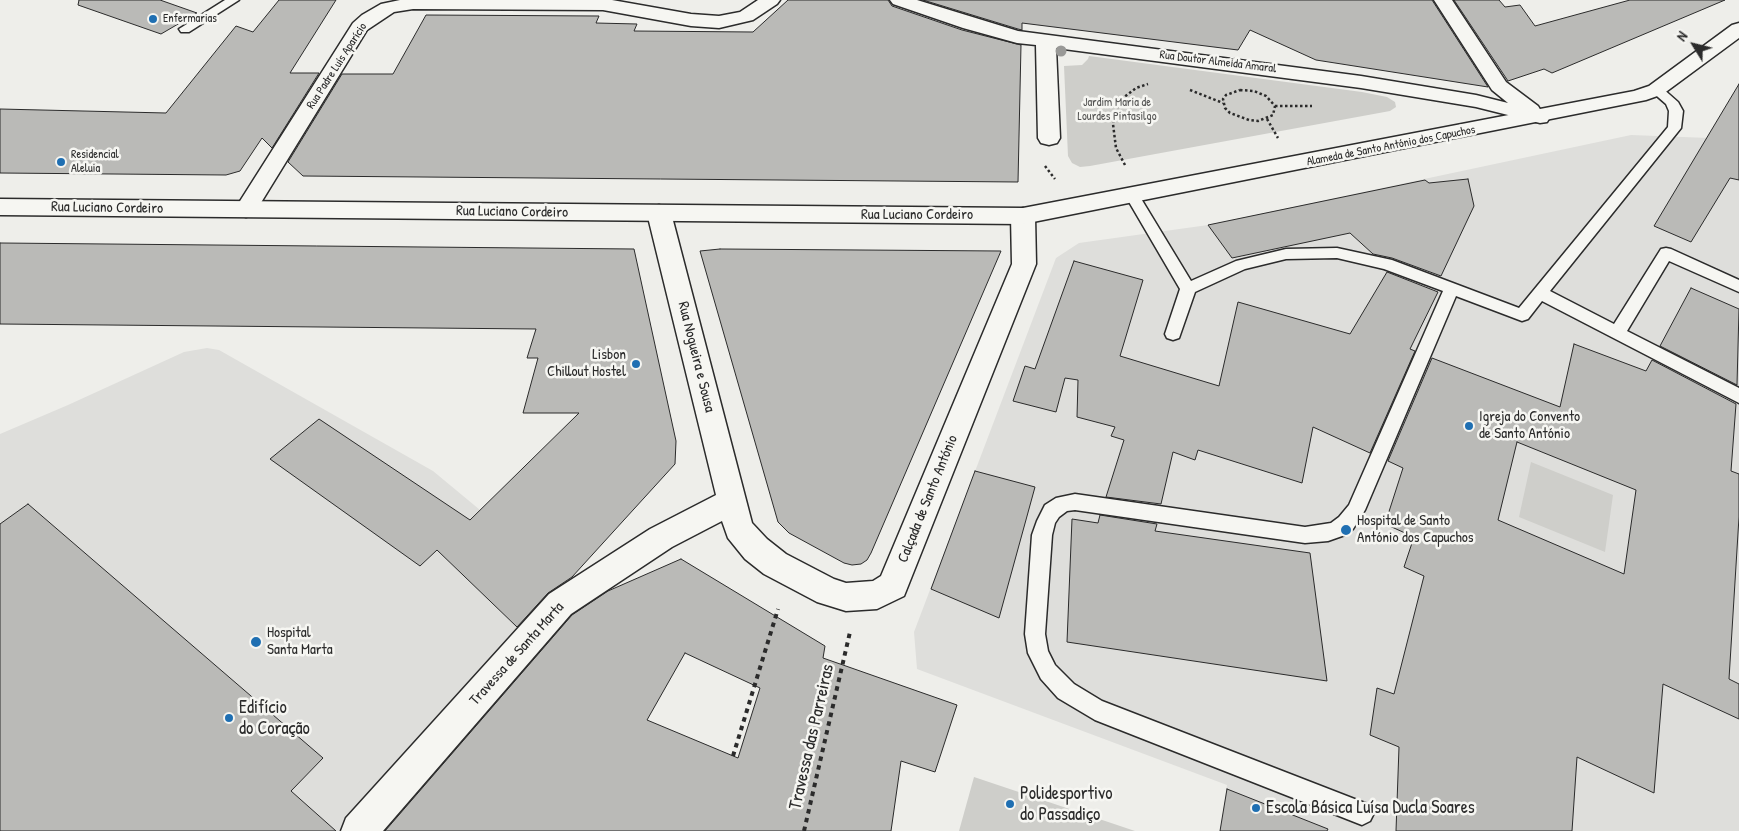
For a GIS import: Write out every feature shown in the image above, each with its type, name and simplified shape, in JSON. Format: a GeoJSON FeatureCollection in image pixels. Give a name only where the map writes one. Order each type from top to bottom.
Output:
{"type":"FeatureCollection","features":[{"type":"Feature","properties":{"kind":"street","name":"Rua Padre Luís Aparício"},"geometry":{"type":"LineString","coordinates":[[246,209],[360,27],[369,19],[388,8],[426,3],[604,4],[690,20],[719,22],[746,16],[757,11],[770,0]]}},
{"type":"Feature","properties":{"kind":"street","name":"Rua Doutor Almeida Amaral"},"geometry":{"type":"LineString","coordinates":[[899,0],[1001,33],[1353,80],[1476,102],[1540,117]]}},
{"type":"Feature","properties":{"kind":"street"},"geometry":{"type":"LineString","coordinates":[[1443,0],[1498,86],[1540,117]]}},
{"type":"Feature","properties":{"kind":"street","name":"Alameda de Santo António dos Capuchos"},"geometry":{"type":"LineString","coordinates":[[1023,216],[1540,117],[1639,96],[1656,90],[1739,29]]}},
{"type":"Feature","properties":{"kind":"street"},"geometry":{"type":"LineString","coordinates":[[1046,40],[1048,138]]}},
{"type":"Feature","properties":{"kind":"street","name":"Rua Luciano Cordeiro"},"geometry":{"type":"LineString","coordinates":[[0,207],[1023,216]]}},
{"type":"Feature","properties":{"kind":"street","name":"Rua Nogueira e Sousa"},"geometry":{"type":"LineString","coordinates":[[659,213],[732,501]]}},
{"type":"Feature","properties":{"kind":"street","name":"Calçada de Santo António"},"geometry":{"type":"LineString","coordinates":[[732,501],[739,529],[756,549],[775,564],[828,592],[846,597],[877,595],[893,586],[1024,264],[1023,216]]}},
{"type":"Feature","properties":{"kind":"street","name":"Travessa de Santa Marta"},"geometry":{"type":"LineString","coordinates":[[359,831],[560,604],[661,538],[732,501]]}},
{"type":"Feature","properties":{"kind":"lane"},"geometry":{"type":"LineString","coordinates":[[185,29],[233,0]]}},
{"type":"Feature","properties":{"kind":"lane"},"geometry":{"type":"LineString","coordinates":[[1173,334],[1188,289],[1241,265],[1286,254],[1336,253],[1387,264],[1522,315],[1674,128],[1676,111],[1671,102],[1656,90]]}},
{"type":"Feature","properties":{"kind":"lane"},"geometry":{"type":"LineString","coordinates":[[1132,196],[1188,289]]}},
{"type":"Feature","properties":{"kind":"lane"},"geometry":{"type":"LineString","coordinates":[[1618,332],[1666,253],[1738,284]]}},
{"type":"Feature","properties":{"kind":"lane"},"geometry":{"type":"LineString","coordinates":[[1362,814],[1095,709],[1066,691],[1048,672],[1038,653],[1036,643],[1042,535],[1052,510],[1068,502],[1305,535],[1328,533],[1338,529],[1346,523],[1356,510],[1452,288]]}},
{"type":"Feature","properties":{"kind":"lane"},"geometry":{"type":"LineString","coordinates":[[1540,292],[1739,396]]}},
{"type":"Feature","properties":{"kind":"path"},"geometry":{"type":"LineString","coordinates":[[1126,168],[1116,148],[1113,124],[1119,101],[1136,88],[1152,82]]}},
{"type":"Feature","properties":{"kind":"path"},"geometry":{"type":"LineString","coordinates":[[1184,88],[1223,103]]}},
{"type":"Feature","properties":{"kind":"path"},"geometry":{"type":"LineString","coordinates":[[1247,91],[1262,94],[1275,106],[1273,115],[1268,119],[1258,121],[1240,118],[1230,113],[1223,103],[1226,95],[1233,92],[1247,91]]}},
{"type":"Feature","properties":{"kind":"path"},"geometry":{"type":"LineString","coordinates":[[1268,119],[1279,139]]}},
{"type":"Feature","properties":{"kind":"path"},"geometry":{"type":"LineString","coordinates":[[733,756],[778,608]]}},
{"type":"Feature","properties":{"kind":"path","name":"Travessa das Parreiras"},"geometry":{"type":"LineString","coordinates":[[804,831],[846,650]]}},
{"type":"Feature","properties":{"kind":"shaded area","name":"Hospital de Santo António dos Capuchos"},"geometry":{"type":"Polygon","coordinates":[[[1631,135],[1709,138],[1739,158],[1739,831],[1220,831],[1227,785],[917,669],[914,632],[1056,258],[1079,243],[1208,225],[1631,135]]]}},
{"type":"Feature","properties":{"kind":"shaded area","name":"Hospital Santa Marta"},"geometry":{"type":"Polygon","coordinates":[[[207,348],[219,350],[433,471],[567,582],[340,831],[0,831],[0,434],[184,352],[207,348]]]}},
{"type":"Feature","properties":{"kind":"green space","name":"Jardim Maria de Lourdes Pintasilgo"},"geometry":{"type":"Polygon","coordinates":[[[1089,56],[1362,92],[1387,97],[1395,102],[1396,107],[1390,111],[1080,167],[1072,163],[1068,156],[1064,66],[1082,65],[1089,56]]]}},
{"type":"Feature","properties":{"kind":"green space"},"geometry":{"type":"Polygon","coordinates":[[[1531,462],[1613,495],[1605,552],[1519,517],[1531,462]]]}},
{"type":"Feature","properties":{"kind":"green space","name":"Polidesportivo do Passadiço"},"geometry":{"type":"Polygon","coordinates":[[[974,777],[1135,831],[959,831],[974,777]]]}},
{"type":"Feature","properties":{"kind":"building","name":"Enfermarias"},"geometry":{"type":"Polygon","coordinates":[[[79,0],[160,0],[197,13],[161,34],[78,5],[79,0]]]}},
{"type":"Feature","properties":{"kind":"building"},"geometry":{"type":"Polygon","coordinates":[[[279,0],[336,0],[290,73],[319,73],[272,148],[262,138],[240,171],[226,175],[0,173],[0,109],[166,113],[236,26],[253,32],[279,0]]]}},
{"type":"Feature","properties":{"kind":"building"},"geometry":{"type":"Polygon","coordinates":[[[788,0],[888,0],[892,6],[962,30],[1021,45],[1018,182],[303,176],[288,162],[342,74],[393,74],[426,15],[599,16],[596,23],[637,24],[634,31],[753,32],[788,0]]]}},
{"type":"Feature","properties":{"kind":"building"},"geometry":{"type":"Polygon","coordinates":[[[923,0],[1432,0],[1488,87],[1316,60],[1250,30],[1238,50],[1022,23],[1022,30],[923,0]]]}},
{"type":"Feature","properties":{"kind":"building"},"geometry":{"type":"Polygon","coordinates":[[[1454,0],[1499,0],[1505,7],[1520,5],[1535,26],[1630,0],[1725,0],[1552,73],[1544,69],[1508,81],[1454,0]]]}},
{"type":"Feature","properties":{"kind":"building"},"geometry":{"type":"Polygon","coordinates":[[[1739,84],[1739,180],[1730,178],[1691,242],[1654,226],[1739,84]]]}},
{"type":"Feature","properties":{"kind":"building"},"geometry":{"type":"Polygon","coordinates":[[[1468,179],[1474,206],[1441,276],[1392,258],[1373,254],[1350,233],[1232,258],[1208,225],[1425,180],[1429,183],[1468,179]]]}},
{"type":"Feature","properties":{"kind":"building"},"geometry":{"type":"Polygon","coordinates":[[[0,243],[634,249],[676,441],[675,464],[572,577],[548,593],[517,627],[437,550],[420,566],[270,459],[319,419],[470,520],[579,413],[523,413],[538,358],[527,358],[536,329],[0,324],[0,243]]]}},
{"type":"Feature","properties":{"kind":"building"},"geometry":{"type":"Polygon","coordinates":[[[720,249],[1001,251],[871,553],[867,560],[861,564],[852,565],[844,563],[789,533],[778,522],[700,251],[720,249]]]}},
{"type":"Feature","properties":{"kind":"building"},"geometry":{"type":"Polygon","coordinates":[[[1074,261],[1143,280],[1120,356],[1219,386],[1238,302],[1350,334],[1387,272],[1438,292],[1410,349],[1415,351],[1370,453],[1313,427],[1302,483],[1198,450],[1195,460],[1173,452],[1161,504],[1106,497],[1124,440],[1111,436],[1115,427],[1077,417],[1078,380],[1065,378],[1056,412],[1013,401],[1025,366],[1035,369],[1074,261]]]}},
{"type":"Feature","properties":{"kind":"building"},"geometry":{"type":"Polygon","coordinates":[[[1691,288],[1739,309],[1737,385],[1660,346],[1691,288]]]}},
{"type":"Feature","properties":{"kind":"building"},"geometry":{"type":"Polygon","coordinates":[[[1574,344],[1646,371],[1652,360],[1736,404],[1731,471],[1739,474],[1739,517],[1729,679],[1739,684],[1739,719],[1663,684],[1654,793],[1577,757],[1572,831],[1396,831],[1399,747],[1370,735],[1377,688],[1394,694],[1424,576],[1404,567],[1414,537],[1385,524],[1403,468],[1388,461],[1432,358],[1560,407],[1574,344]],[[1517,442],[1498,520],[1624,574],[1636,490],[1517,442]]]}},
{"type":"Feature","properties":{"kind":"building"},"geometry":{"type":"Polygon","coordinates":[[[975,471],[1035,487],[999,618],[931,589],[975,471]]]}},
{"type":"Feature","properties":{"kind":"building"},"geometry":{"type":"Polygon","coordinates":[[[28,504],[323,758],[291,791],[336,831],[0,831],[0,524],[28,504]]]}},
{"type":"Feature","properties":{"kind":"building"},"geometry":{"type":"Polygon","coordinates":[[[1100,515],[1157,524],[1155,531],[1310,553],[1327,681],[1067,642],[1072,519],[1098,523],[1100,515]]]}},
{"type":"Feature","properties":{"kind":"building"},"geometry":{"type":"Polygon","coordinates":[[[681,559],[825,646],[823,658],[957,705],[935,772],[901,761],[891,831],[385,831],[572,615],[608,591],[681,559]],[[685,653],[647,720],[738,758],[760,688],[685,653]]]}},
{"type":"Feature","properties":{"kind":"building","name":"Escola Básica Luísa Ducla Soares"},"geometry":{"type":"Polygon","coordinates":[[[1227,789],[1328,829],[1327,831],[1220,831],[1227,789]]]}},
{"type":"Feature","properties":{"kind":"place","name":"Enfermarias"},"geometry":{"type":"Point","coordinates":[153,19]}},
{"type":"Feature","properties":{"kind":"place","name":"Residencial Aleluia"},"geometry":{"type":"Point","coordinates":[61,162]}},
{"type":"Feature","properties":{"kind":"place","name":"Lisbon Chillout Hostel"},"geometry":{"type":"Point","coordinates":[636,364]}},
{"type":"Feature","properties":{"kind":"place","name":"Igreja do Convento de Santo António"},"geometry":{"type":"Point","coordinates":[1469,426]}},
{"type":"Feature","properties":{"kind":"place","name":"Hospital de Santo António dos Capuchos"},"geometry":{"type":"Point","coordinates":[1346,530]}},
{"type":"Feature","properties":{"kind":"place","name":"Hospital Santa Marta"},"geometry":{"type":"Point","coordinates":[256,642]}},
{"type":"Feature","properties":{"kind":"place","name":"Edifício do Coração"},"geometry":{"type":"Point","coordinates":[229,718]}},
{"type":"Feature","properties":{"kind":"place","name":"Polidesportivo do Passadiço"},"geometry":{"type":"Point","coordinates":[1010,804]}},
{"type":"Feature","properties":{"kind":"place","name":"Escola Básica Luísa Ducla Soares"},"geometry":{"type":"Point","coordinates":[1256,808]}}]}
